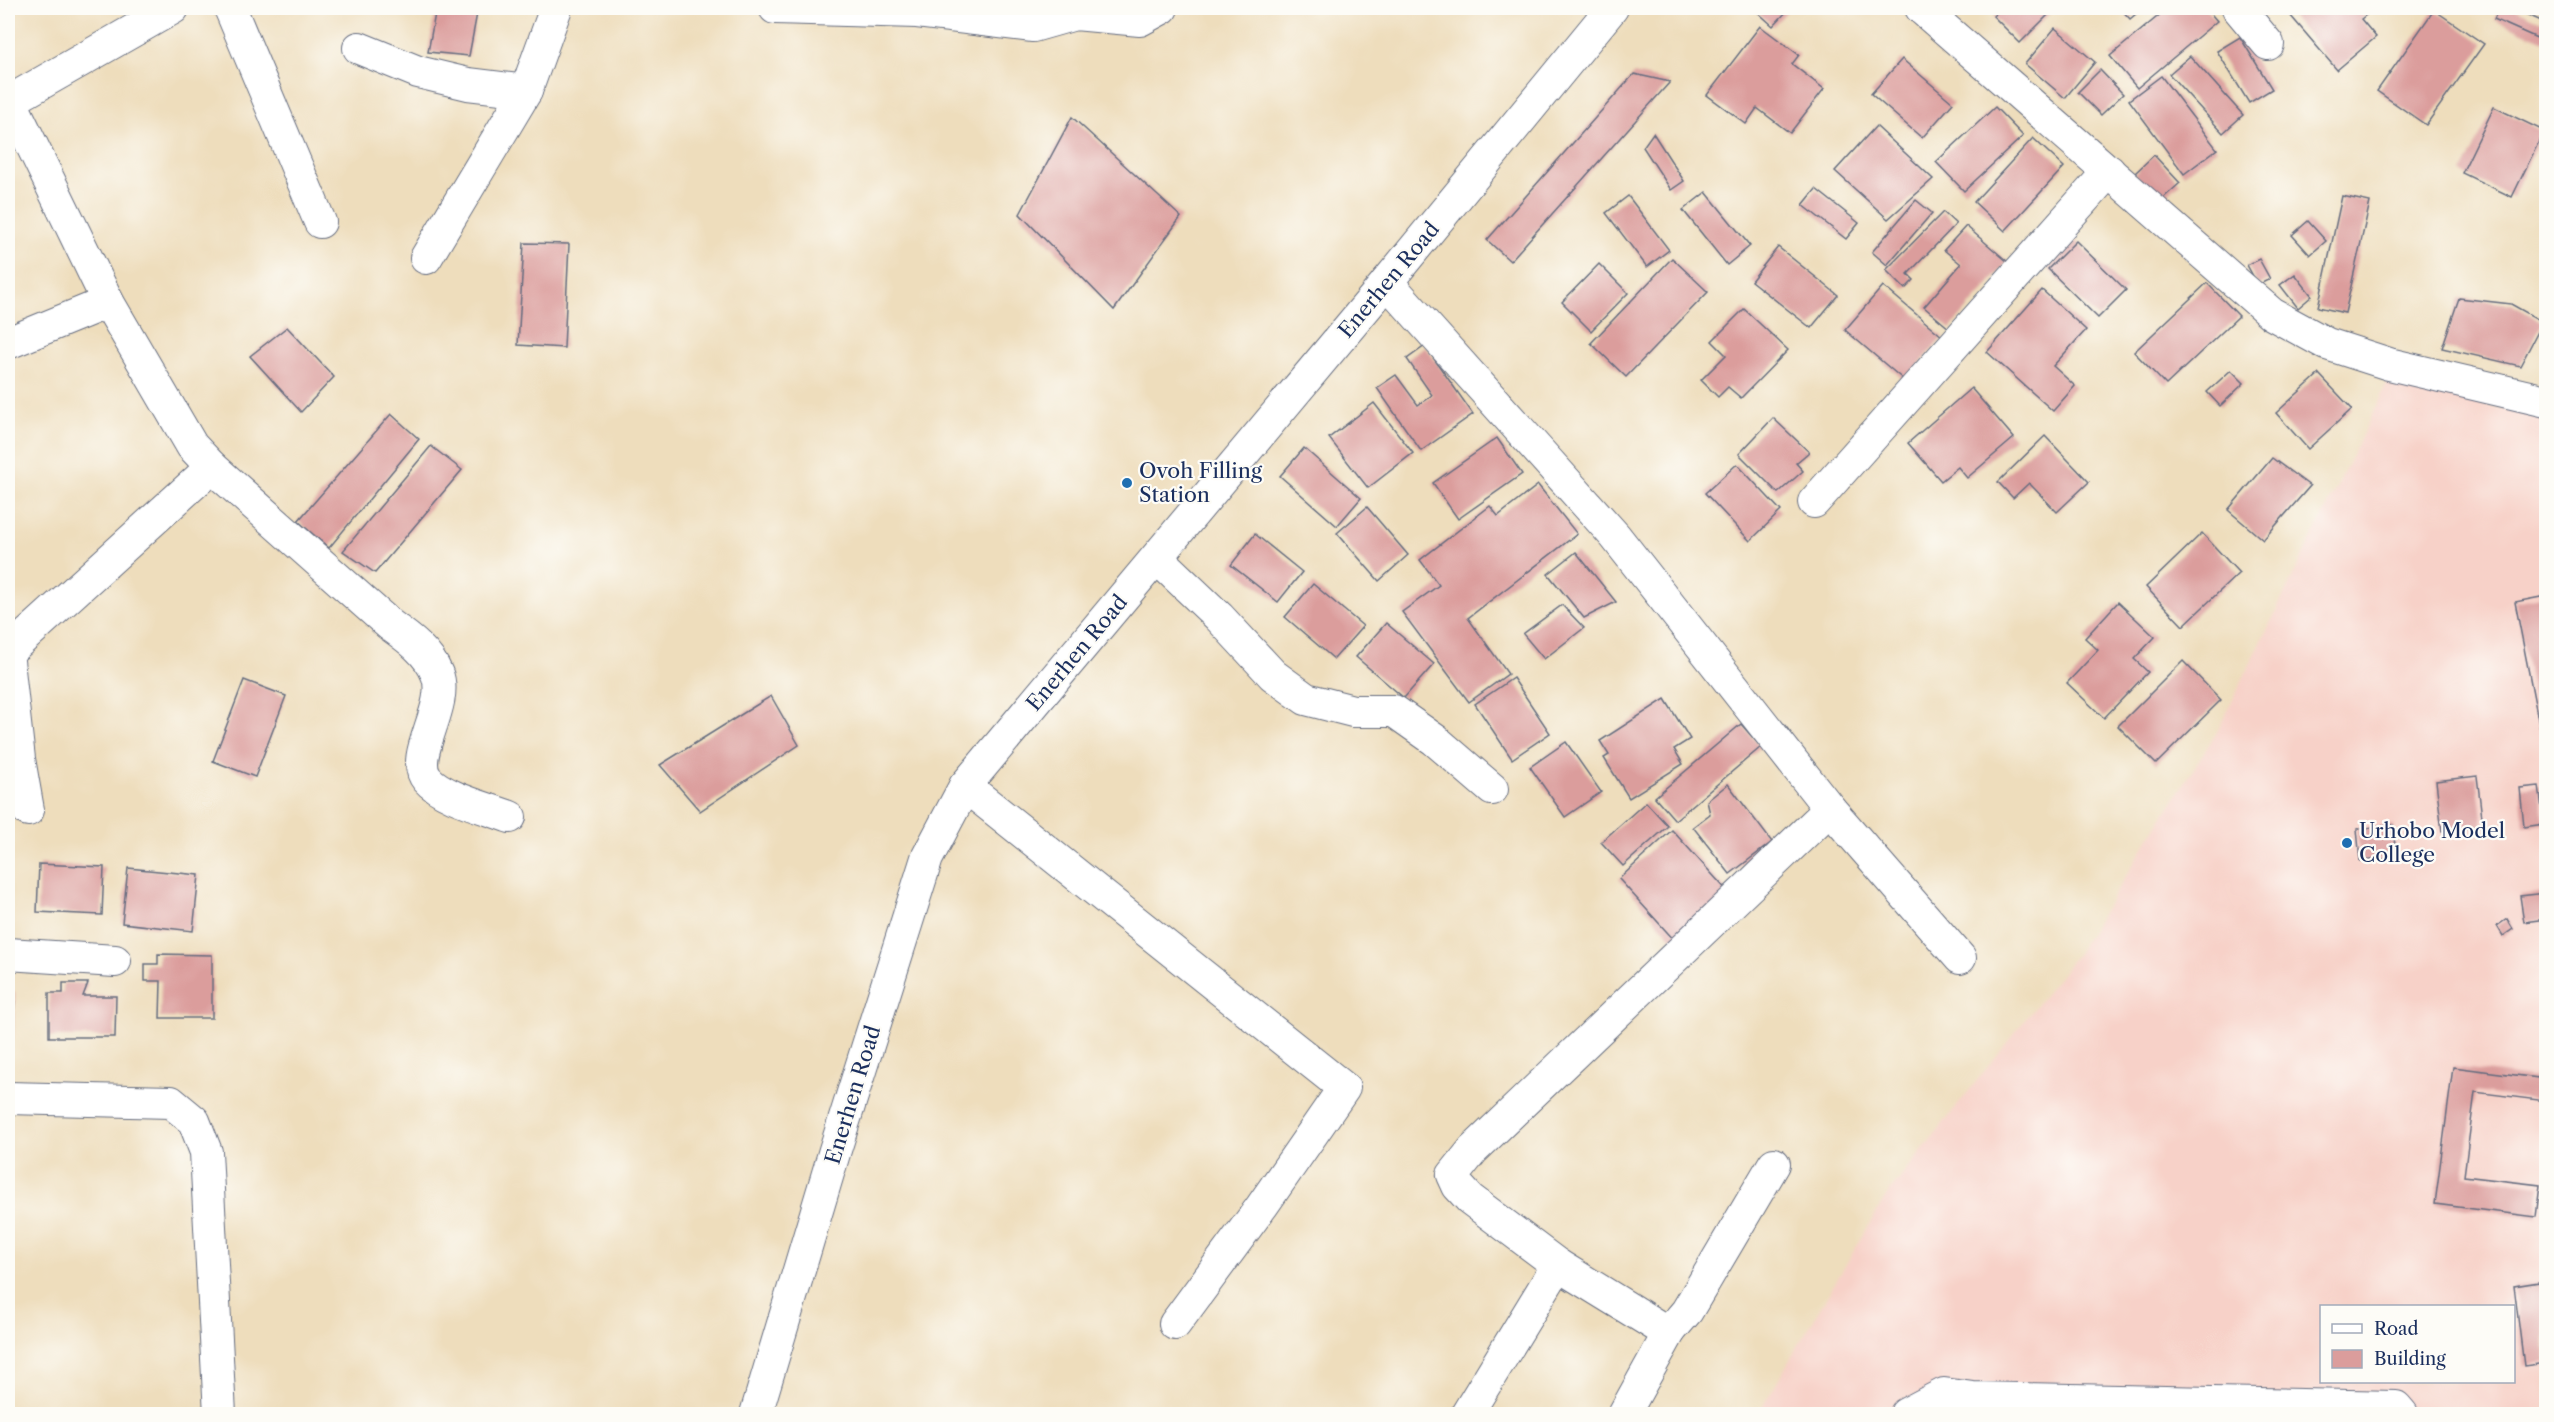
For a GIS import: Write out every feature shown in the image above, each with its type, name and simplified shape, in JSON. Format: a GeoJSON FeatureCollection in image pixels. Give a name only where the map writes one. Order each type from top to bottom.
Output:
{"type":"FeatureCollection","features":[{"type":"Feature","properties":{"kind":"street"},"geometry":{"type":"LineString","coordinates":[[173,8],[9,99],[108,302],[192,446],[212,467],[390,625],[419,646],[438,674],[440,702],[422,756],[422,770],[427,780],[441,790],[510,817]]}},
{"type":"Feature","properties":{"kind":"street"},"geometry":{"type":"LineString","coordinates":[[230,8],[320,222]]}},
{"type":"Feature","properties":{"kind":"street"},"geometry":{"type":"LineString","coordinates":[[426,258],[526,91],[556,8]]}},
{"type":"Feature","properties":{"kind":"street"},"geometry":{"type":"LineString","coordinates":[[775,8],[917,10],[1033,26],[1076,14],[1140,20],[1162,8]]}},
{"type":"Feature","properties":{"kind":"street","name":"Enerhen Road"},"geometry":{"type":"LineString","coordinates":[[756,1414],[835,1150],[927,858],[965,786],[1387,282],[1612,8]]}},
{"type":"Feature","properties":{"kind":"street"},"geometry":{"type":"LineString","coordinates":[[1921,8],[2272,315],[2327,344],[2389,364],[2547,401]]}},
{"type":"Feature","properties":{"kind":"street"},"geometry":{"type":"LineString","coordinates":[[2238,8],[2268,44]]}},
{"type":"Feature","properties":{"kind":"street"},"geometry":{"type":"LineString","coordinates":[[359,48],[418,72],[468,84],[526,91]]}},
{"type":"Feature","properties":{"kind":"street"},"geometry":{"type":"LineString","coordinates":[[1814,502],[2109,171]]}},
{"type":"Feature","properties":{"kind":"street"},"geometry":{"type":"LineString","coordinates":[[1387,282],[1615,536],[1830,809],[1960,958]]}},
{"type":"Feature","properties":{"kind":"street"},"geometry":{"type":"LineString","coordinates":[[8,343],[108,302]]}},
{"type":"Feature","properties":{"kind":"street"},"geometry":{"type":"LineString","coordinates":[[8,652],[212,467]]}},
{"type":"Feature","properties":{"kind":"street"},"geometry":{"type":"LineString","coordinates":[[1157,558],[1219,617],[1273,675],[1306,699],[1353,711],[1394,711],[1435,741],[1492,789]]}},
{"type":"Feature","properties":{"kind":"street"},"geometry":{"type":"LineString","coordinates":[[8,661],[19,759],[28,810]]}},
{"type":"Feature","properties":{"kind":"street"},"geometry":{"type":"LineString","coordinates":[[965,786],[1344,1088],[1262,1206],[1175,1324]]}},
{"type":"Feature","properties":{"kind":"street"},"geometry":{"type":"LineString","coordinates":[[1670,1331],[1657,1326],[1558,1265],[1470,1199],[1458,1186],[1453,1175],[1473,1150],[1830,809]]}},
{"type":"Feature","properties":{"kind":"street"},"geometry":{"type":"LineString","coordinates":[[8,954],[114,962]]}},
{"type":"Feature","properties":{"kind":"street"},"geometry":{"type":"LineString","coordinates":[[8,1098],[171,1102],[194,1121],[206,1152],[220,1414]]}},
{"type":"Feature","properties":{"kind":"street"},"geometry":{"type":"LineString","coordinates":[[1624,1414],[1670,1331],[1687,1311],[1774,1164]]}},
{"type":"Feature","properties":{"kind":"street"},"geometry":{"type":"LineString","coordinates":[[1467,1414],[1558,1265]]}},
{"type":"Feature","properties":{"kind":"street"},"geometry":{"type":"LineString","coordinates":[[1906,1414],[1944,1394],[1973,1398],[2396,1407],[2402,1414]]}},
{"type":"Feature","properties":{"kind":"shaded area","name":"Urhobo Model College"},"geometry":{"type":"Polygon","coordinates":[[[2388,382],[2546,419],[2546,1414],[1758,1414],[1886,1196],[2076,955],[2218,730],[2388,382]]]}},
{"type":"Feature","properties":{"kind":"building"},"geometry":{"type":"Polygon","coordinates":[[[436,8],[478,8],[469,56],[428,52],[436,8]]]}},
{"type":"Feature","properties":{"kind":"building"},"geometry":{"type":"Polygon","coordinates":[[[1753,8],[1790,8],[1773,26],[1753,8]]]}},
{"type":"Feature","properties":{"kind":"building"},"geometry":{"type":"Polygon","coordinates":[[[2002,8],[2055,8],[2020,43],[1993,16],[2002,8]]]}},
{"type":"Feature","properties":{"kind":"building"},"geometry":{"type":"Polygon","coordinates":[[[2120,8],[2143,8],[2130,19],[2120,8]]]}},
{"type":"Feature","properties":{"kind":"building"},"geometry":{"type":"Polygon","coordinates":[[[2168,8],[2206,8],[2217,21],[2137,88],[2110,56],[2168,8]]]}},
{"type":"Feature","properties":{"kind":"building"},"geometry":{"type":"Polygon","coordinates":[[[2284,8],[2375,8],[2361,19],[2376,37],[2337,70],[2284,8]]]}},
{"type":"Feature","properties":{"kind":"building"},"geometry":{"type":"Polygon","coordinates":[[[2499,8],[2512,8],[2546,23],[2546,42],[2494,19],[2499,8]]]}},
{"type":"Feature","properties":{"kind":"building"},"geometry":{"type":"Polygon","coordinates":[[[2434,10],[2484,44],[2426,125],[2377,91],[2434,10]]]}},
{"type":"Feature","properties":{"kind":"building"},"geometry":{"type":"Polygon","coordinates":[[[1760,26],[1799,55],[1792,64],[1824,89],[1790,133],[1757,108],[1746,124],[1707,95],[1760,26]]]}},
{"type":"Feature","properties":{"kind":"building"},"geometry":{"type":"Polygon","coordinates":[[[2055,28],[2095,62],[2065,98],[2025,64],[2055,28]]]}},
{"type":"Feature","properties":{"kind":"building"},"geometry":{"type":"Polygon","coordinates":[[[2240,37],[2272,89],[2249,103],[2217,51],[2240,37]]]}},
{"type":"Feature","properties":{"kind":"building"},"geometry":{"type":"Polygon","coordinates":[[[2190,56],[2243,115],[2223,133],[2169,74],[2190,56]]]}},
{"type":"Feature","properties":{"kind":"building"},"geometry":{"type":"Polygon","coordinates":[[[1902,59],[1953,103],[1922,138],[1871,94],[1902,59]]]}},
{"type":"Feature","properties":{"kind":"building"},"geometry":{"type":"Polygon","coordinates":[[[2100,70],[2123,94],[2101,115],[2078,92],[2100,70]]]}},
{"type":"Feature","properties":{"kind":"building"},"geometry":{"type":"Polygon","coordinates":[[[1634,74],[1670,82],[1510,261],[1487,240],[1634,74]]]}},
{"type":"Feature","properties":{"kind":"building"},"geometry":{"type":"Polygon","coordinates":[[[2161,76],[2217,149],[2184,174],[2129,100],[2161,76]]]}},
{"type":"Feature","properties":{"kind":"building"},"geometry":{"type":"Polygon","coordinates":[[[1995,107],[2023,136],[1964,191],[1936,162],[1995,107]]]}},
{"type":"Feature","properties":{"kind":"building"},"geometry":{"type":"Polygon","coordinates":[[[2494,107],[2544,131],[2512,197],[2462,173],[2494,107]]]}},
{"type":"Feature","properties":{"kind":"building"},"geometry":{"type":"Polygon","coordinates":[[[1072,117],[1181,217],[1114,310],[1020,214],[1072,117]]]}},
{"type":"Feature","properties":{"kind":"building"},"geometry":{"type":"Polygon","coordinates":[[[1876,126],[1933,179],[1888,219],[1835,171],[1876,126]]]}},
{"type":"Feature","properties":{"kind":"building"},"geometry":{"type":"Polygon","coordinates":[[[1653,133],[1684,181],[1671,190],[1643,147],[1653,133]]]}},
{"type":"Feature","properties":{"kind":"building"},"geometry":{"type":"Polygon","coordinates":[[[2033,138],[2064,167],[2005,231],[1974,202],[2033,138]]]}},
{"type":"Feature","properties":{"kind":"building"},"geometry":{"type":"Polygon","coordinates":[[[2154,155],[2180,183],[2160,201],[2134,174],[2154,155]]]}},
{"type":"Feature","properties":{"kind":"building"},"geometry":{"type":"Polygon","coordinates":[[[1816,189],[1859,223],[1846,239],[1803,205],[1816,189]]]}},
{"type":"Feature","properties":{"kind":"building"},"geometry":{"type":"Polygon","coordinates":[[[1706,192],[1750,246],[1727,265],[1683,210],[1706,192]]]}},
{"type":"Feature","properties":{"kind":"building"},"geometry":{"type":"Polygon","coordinates":[[[1628,196],[1669,250],[1647,267],[1606,213],[1628,196]]]}},
{"type":"Feature","properties":{"kind":"building"},"geometry":{"type":"Polygon","coordinates":[[[2342,196],[2370,202],[2345,313],[2318,307],[2342,196]]]}},
{"type":"Feature","properties":{"kind":"building"},"geometry":{"type":"Polygon","coordinates":[[[1916,200],[1932,213],[1887,265],[1872,252],[1916,200]]]}},
{"type":"Feature","properties":{"kind":"building"},"geometry":{"type":"Polygon","coordinates":[[[1943,212],[1956,224],[1908,274],[1914,280],[1905,289],[1886,270],[1943,212]]]}},
{"type":"Feature","properties":{"kind":"building"},"geometry":{"type":"Polygon","coordinates":[[[2308,221],[2326,241],[2310,255],[2292,235],[2308,221]]]}},
{"type":"Feature","properties":{"kind":"building"},"geometry":{"type":"Polygon","coordinates":[[[1966,226],[2008,262],[1950,329],[1924,307],[1961,264],[1944,250],[1966,226]]]}},
{"type":"Feature","properties":{"kind":"building"},"geometry":{"type":"Polygon","coordinates":[[[2076,241],[2126,290],[2098,318],[2048,269],[2076,241]]]}},
{"type":"Feature","properties":{"kind":"building"},"geometry":{"type":"Polygon","coordinates":[[[524,243],[569,244],[564,348],[518,345],[524,243]]]}},
{"type":"Feature","properties":{"kind":"building"},"geometry":{"type":"Polygon","coordinates":[[[1778,247],[1838,295],[1811,328],[1751,281],[1778,247]]]}},
{"type":"Feature","properties":{"kind":"building"},"geometry":{"type":"Polygon","coordinates":[[[1672,258],[1708,292],[1626,377],[1591,343],[1672,258]]]}},
{"type":"Feature","properties":{"kind":"building"},"geometry":{"type":"Polygon","coordinates":[[[2259,259],[2270,279],[2258,285],[2247,265],[2259,259]]]}},
{"type":"Feature","properties":{"kind":"building"},"geometry":{"type":"Polygon","coordinates":[[[1599,264],[1628,293],[1591,331],[1562,302],[1599,264]]]}},
{"type":"Feature","properties":{"kind":"building"},"geometry":{"type":"Polygon","coordinates":[[[2295,274],[2312,296],[2298,308],[2280,285],[2295,274]]]}},
{"type":"Feature","properties":{"kind":"building"},"geometry":{"type":"Polygon","coordinates":[[[2207,283],[2239,316],[2166,385],[2134,352],[2207,283]]]}},
{"type":"Feature","properties":{"kind":"building"},"geometry":{"type":"Polygon","coordinates":[[[1883,286],[1943,337],[1905,381],[1845,330],[1883,286]]]}},
{"type":"Feature","properties":{"kind":"building"},"geometry":{"type":"Polygon","coordinates":[[[2042,290],[2086,330],[2053,366],[2075,386],[2053,411],[1987,352],[2042,290]]]}},
{"type":"Feature","properties":{"kind":"building"},"geometry":{"type":"Polygon","coordinates":[[[2459,298],[2511,304],[2543,322],[2520,366],[2442,348],[2459,298]]]}},
{"type":"Feature","properties":{"kind":"building"},"geometry":{"type":"Polygon","coordinates":[[[1744,309],[1788,350],[1741,398],[1728,387],[1718,397],[1701,380],[1726,355],[1712,341],[1744,309]]]}},
{"type":"Feature","properties":{"kind":"building"},"geometry":{"type":"Polygon","coordinates":[[[287,327],[334,377],[301,412],[250,356],[287,327]]]}},
{"type":"Feature","properties":{"kind":"building"},"geometry":{"type":"Polygon","coordinates":[[[1425,346],[1473,414],[1421,451],[1377,388],[1396,375],[1418,405],[1432,395],[1407,359],[1425,346]]]}},
{"type":"Feature","properties":{"kind":"building"},"geometry":{"type":"Polygon","coordinates":[[[2231,370],[2244,383],[2220,406],[2207,392],[2231,370]]]}},
{"type":"Feature","properties":{"kind":"building"},"geometry":{"type":"Polygon","coordinates":[[[2319,374],[2352,409],[2308,449],[2276,413],[2319,374]]]}},
{"type":"Feature","properties":{"kind":"building"},"geometry":{"type":"Polygon","coordinates":[[[1971,388],[2014,438],[1967,478],[1958,467],[1941,481],[1908,443],[1971,388]]]}},
{"type":"Feature","properties":{"kind":"building"},"geometry":{"type":"Polygon","coordinates":[[[1374,403],[1413,453],[1368,488],[1329,438],[1374,403]]]}},
{"type":"Feature","properties":{"kind":"building"},"geometry":{"type":"Polygon","coordinates":[[[391,414],[419,439],[329,548],[298,521],[391,414]]]}},
{"type":"Feature","properties":{"kind":"building"},"geometry":{"type":"Polygon","coordinates":[[[1773,418],[1809,452],[1796,463],[1803,471],[1778,493],[1739,454],[1773,418]]]}},
{"type":"Feature","properties":{"kind":"building"},"geometry":{"type":"Polygon","coordinates":[[[2045,436],[2089,482],[2057,512],[2029,483],[2013,498],[1998,482],[2045,436]]]}},
{"type":"Feature","properties":{"kind":"building"},"geometry":{"type":"Polygon","coordinates":[[[1497,438],[1522,474],[1458,519],[1433,483],[1497,438]]]}},
{"type":"Feature","properties":{"kind":"building"},"geometry":{"type":"Polygon","coordinates":[[[431,446],[462,470],[375,573],[343,551],[431,446]]]}},
{"type":"Feature","properties":{"kind":"building"},"geometry":{"type":"Polygon","coordinates":[[[1304,448],[1361,498],[1337,526],[1280,476],[1304,448]]]}},
{"type":"Feature","properties":{"kind":"building"},"geometry":{"type":"Polygon","coordinates":[[[2272,458],[2310,486],[2263,540],[2228,510],[2272,458]]]}},
{"type":"Feature","properties":{"kind":"building"},"geometry":{"type":"Polygon","coordinates":[[[1737,464],[1781,511],[1750,541],[1705,493],[1737,464]]]}},
{"type":"Feature","properties":{"kind":"building"},"geometry":{"type":"Polygon","coordinates":[[[1538,485],[1577,534],[1468,618],[1508,674],[1469,702],[1402,612],[1439,585],[1420,560],[1490,506],[1498,516],[1538,485]]]}},
{"type":"Feature","properties":{"kind":"building"},"geometry":{"type":"Polygon","coordinates":[[[1367,507],[1408,555],[1379,581],[1337,533],[1367,507]]]}},
{"type":"Feature","properties":{"kind":"building"},"geometry":{"type":"Polygon","coordinates":[[[2202,533],[2239,573],[2183,626],[2146,587],[2202,533]]]}},
{"type":"Feature","properties":{"kind":"building"},"geometry":{"type":"Polygon","coordinates":[[[1255,534],[1302,572],[1278,602],[1231,565],[1255,534]]]}},
{"type":"Feature","properties":{"kind":"building"},"geometry":{"type":"Polygon","coordinates":[[[1576,552],[1616,602],[1584,618],[1548,574],[1576,552]]]}},
{"type":"Feature","properties":{"kind":"building"},"geometry":{"type":"Polygon","coordinates":[[[1313,584],[1363,626],[1334,659],[1285,617],[1313,584]]]}},
{"type":"Feature","properties":{"kind":"building"},"geometry":{"type":"Polygon","coordinates":[[[2546,596],[2546,749],[2544,750],[2515,602],[2546,596]]]}},
{"type":"Feature","properties":{"kind":"building"},"geometry":{"type":"Polygon","coordinates":[[[2118,602],[2155,637],[2134,659],[2148,672],[2104,718],[2067,683],[2098,650],[2085,638],[2118,602]]]}},
{"type":"Feature","properties":{"kind":"building"},"geometry":{"type":"Polygon","coordinates":[[[1562,605],[1584,628],[1544,659],[1523,634],[1562,605]]]}},
{"type":"Feature","properties":{"kind":"building"},"geometry":{"type":"Polygon","coordinates":[[[1386,623],[1434,664],[1404,698],[1356,657],[1386,623]]]}},
{"type":"Feature","properties":{"kind":"building"},"geometry":{"type":"Polygon","coordinates":[[[2183,661],[2221,700],[2156,764],[2118,726],[2183,661]]]}},
{"type":"Feature","properties":{"kind":"building"},"geometry":{"type":"Polygon","coordinates":[[[1513,678],[1550,733],[1512,759],[1475,704],[1513,678]]]}},
{"type":"Feature","properties":{"kind":"building"},"geometry":{"type":"Polygon","coordinates":[[[244,680],[286,696],[255,777],[213,761],[244,680]]]}},
{"type":"Feature","properties":{"kind":"building"},"geometry":{"type":"Polygon","coordinates":[[[771,696],[799,745],[700,811],[660,765],[771,696]]]}},
{"type":"Feature","properties":{"kind":"building"},"geometry":{"type":"Polygon","coordinates":[[[1665,699],[1690,739],[1674,749],[1683,764],[1629,798],[1604,758],[1609,755],[1600,741],[1665,699]]]}},
{"type":"Feature","properties":{"kind":"building"},"geometry":{"type":"Polygon","coordinates":[[[1741,724],[1761,747],[1675,820],[1655,797],[1741,724]]]}},
{"type":"Feature","properties":{"kind":"building"},"geometry":{"type":"Polygon","coordinates":[[[1566,742],[1601,792],[1565,817],[1530,767],[1566,742]]]}},
{"type":"Feature","properties":{"kind":"building"},"geometry":{"type":"Polygon","coordinates":[[[2477,776],[2483,826],[2442,831],[2436,781],[2477,776]]]}},
{"type":"Feature","properties":{"kind":"building"},"geometry":{"type":"Polygon","coordinates":[[[1728,784],[1772,842],[1730,874],[1693,827],[1710,814],[1707,801],[1728,784]]]}},
{"type":"Feature","properties":{"kind":"building"},"geometry":{"type":"Polygon","coordinates":[[[2539,786],[2544,824],[2524,827],[2520,788],[2539,786]]]}},
{"type":"Feature","properties":{"kind":"building"},"geometry":{"type":"Polygon","coordinates":[[[1646,802],[1668,826],[1623,866],[1601,842],[1646,802]]]}},
{"type":"Feature","properties":{"kind":"building"},"geometry":{"type":"Polygon","coordinates":[[[2393,825],[2396,858],[2360,861],[2357,829],[2393,825]]]}},
{"type":"Feature","properties":{"kind":"building"},"geometry":{"type":"Polygon","coordinates":[[[1672,830],[1730,894],[1676,942],[1619,879],[1672,830]]]}},
{"type":"Feature","properties":{"kind":"building"},"geometry":{"type":"Polygon","coordinates":[[[39,864],[104,867],[102,915],[37,912],[39,864]]]}},
{"type":"Feature","properties":{"kind":"building"},"geometry":{"type":"Polygon","coordinates":[[[128,868],[199,875],[193,931],[122,923],[128,868]]]}},
{"type":"Feature","properties":{"kind":"building"},"geometry":{"type":"Polygon","coordinates":[[[2546,893],[2546,919],[2524,922],[2520,896],[2546,893]]]}},
{"type":"Feature","properties":{"kind":"building"},"geometry":{"type":"Polygon","coordinates":[[[2507,919],[2513,929],[2503,936],[2497,926],[2507,919]]]}},
{"type":"Feature","properties":{"kind":"building"},"geometry":{"type":"Polygon","coordinates":[[[158,954],[212,955],[212,1018],[160,1018],[161,981],[145,981],[145,964],[158,964],[158,954]]]}},
{"type":"Feature","properties":{"kind":"building"},"geometry":{"type":"Polygon","coordinates":[[[63,983],[88,983],[83,996],[116,996],[115,1037],[49,1037],[49,993],[63,993],[63,983]]]}},
{"type":"Feature","properties":{"kind":"building"},"geometry":{"type":"Polygon","coordinates":[[[8,992],[15,992],[13,1041],[8,1040],[8,992]]]}},
{"type":"Feature","properties":{"kind":"building"},"geometry":{"type":"Polygon","coordinates":[[[2453,1067],[2546,1079],[2546,1101],[2475,1092],[2464,1176],[2540,1185],[2536,1217],[2435,1204],[2453,1067]]]}},
{"type":"Feature","properties":{"kind":"building"},"geometry":{"type":"Polygon","coordinates":[[[2546,1281],[2546,1363],[2524,1366],[2514,1286],[2546,1281]]]}},
{"type":"Feature","properties":{"kind":"place","name":"Ovoh Filling Station"},"geometry":{"type":"Point","coordinates":[1127,483]}},
{"type":"Feature","properties":{"kind":"place","name":"Urhobo Model College"},"geometry":{"type":"Point","coordinates":[2347,843]}}]}
